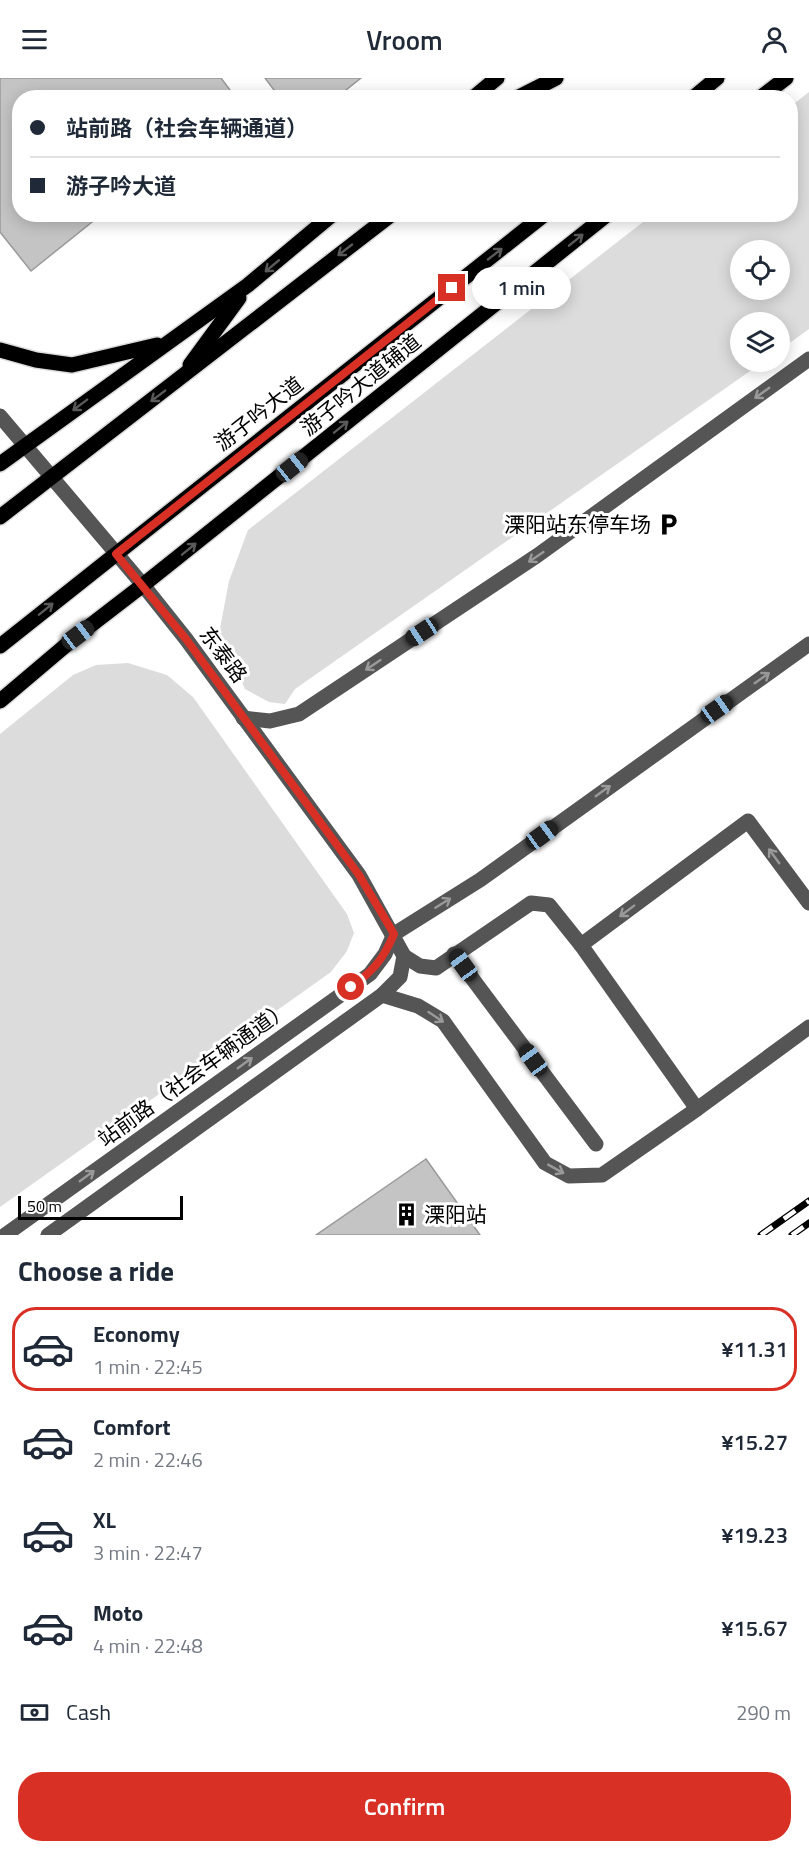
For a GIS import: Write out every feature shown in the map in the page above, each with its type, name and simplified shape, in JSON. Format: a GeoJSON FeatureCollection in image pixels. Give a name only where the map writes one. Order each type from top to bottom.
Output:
{"type":"FeatureCollection","features":[{"type":"Feature","properties":{"kind":"main road"},"geometry":{"type":"LineString","coordinates":[[483,90],[497,78]]}},
{"type":"Feature","properties":{"kind":"main road"},"geometry":{"type":"LineString","coordinates":[[533,90],[556,78]]}},
{"type":"Feature","properties":{"kind":"main road"},"geometry":{"type":"LineString","coordinates":[[552,90],[567,78]]}},
{"type":"Feature","properties":{"kind":"main road"},"geometry":{"type":"LineString","coordinates":[[703,90],[717,78]]}},
{"type":"Feature","properties":{"kind":"main road"},"geometry":{"type":"LineString","coordinates":[[770,90],[786,78]]}},
{"type":"Feature","properties":{"kind":"main road"},"geometry":{"type":"LineString","coordinates":[[0,464],[248,285],[323,222]]}},
{"type":"Feature","properties":{"kind":"main road"},"geometry":{"type":"LineString","coordinates":[[0,518],[382,222]]}},
{"type":"Feature","properties":{"kind":"main road","name":"游子吟大道"},"geometry":{"type":"LineString","coordinates":[[0,646],[535,222]]}},
{"type":"Feature","properties":{"kind":"main road","name":"游子吟大道辅道"},"geometry":{"type":"LineString","coordinates":[[0,701],[78,635],[598,222]]}},
{"type":"Feature","properties":{"kind":"main road"},"geometry":{"type":"LineString","coordinates":[[178,381],[248,285]]}},
{"type":"Feature","properties":{"kind":"main road"},"geometry":{"type":"LineString","coordinates":[[0,350],[36,360],[72,365],[169,342]]}},
{"type":"Feature","properties":{"kind":"street"},"geometry":{"type":"LineString","coordinates":[[243,718],[270,721],[299,714],[538,555],[809,359]]}},
{"type":"Feature","properties":{"kind":"street","name":"东泰路"},"geometry":{"type":"LineString","coordinates":[[0,416],[143,585],[243,718],[359,875],[394,934],[404,956]]}},
{"type":"Feature","properties":{"kind":"street"},"geometry":{"type":"LineString","coordinates":[[394,934],[480,880],[809,644]]}},
{"type":"Feature","properties":{"kind":"street"},"geometry":{"type":"LineString","coordinates":[[581,945],[748,821],[809,903]]}},
{"type":"Feature","properties":{"kind":"street"},"geometry":{"type":"LineString","coordinates":[[48,1235],[382,995],[400,977],[404,956],[420,966],[436,968],[531,903],[549,905],[581,945],[697,1109]]}},
{"type":"Feature","properties":{"kind":"street","name":"站前路（社会车辆通道）"},"geometry":{"type":"LineString","coordinates":[[5,1235],[370,974],[385,954],[394,934]]}},
{"type":"Feature","properties":{"kind":"street"},"geometry":{"type":"LineString","coordinates":[[454,954],[596,1144]]}},
{"type":"Feature","properties":{"kind":"street"},"geometry":{"type":"LineString","coordinates":[[382,995],[418,1006],[443,1022],[545,1163],[569,1176],[602,1175],[809,1027]]}},
{"type":"Feature","properties":{"kind":"shaded area"},"geometry":{"type":"Polygon","coordinates":[[[809,92],[809,329],[790,343],[790,312],[730,312],[730,372],[749,372],[295,689],[285,704],[269,702],[245,689],[219,634],[229,581],[248,530],[643,222],[798,222],[798,101],[809,92]]]}},
{"type":"Feature","properties":{"kind":"shaded area"},"geometry":{"type":"Polygon","coordinates":[[[128,663],[167,675],[193,697],[347,914],[354,933],[347,951],[331,972],[0,1207],[0,734],[73,675],[96,665],[128,663]]]}},
{"type":"Feature","properties":{"kind":"building"},"geometry":{"type":"Polygon","coordinates":[[[0,78],[221,78],[230,90],[12,90],[12,222],[92,222],[31,271],[0,232],[0,78]]]}},
{"type":"Feature","properties":{"kind":"building"},"geometry":{"type":"Polygon","coordinates":[[[265,78],[361,78],[346,90],[274,90],[265,78]]]}},
{"type":"Feature","properties":{"kind":"building","name":"溧阳站"},"geometry":{"type":"Polygon","coordinates":[[[426,1159],[480,1235],[316,1235],[374,1195],[426,1159]]]}},
{"type":"Feature","properties":{"kind":"railway"},"geometry":{"type":"LineString","coordinates":[[761,1235],[809,1201]]}},
{"type":"Feature","properties":{"kind":"railway"},"geometry":{"type":"LineString","coordinates":[[792,1235],[809,1223]]}},
{"type":"Feature","properties":{"kind":"place","name":"溧阳站东停车场"},"geometry":{"type":"Point","coordinates":[669,525]}},
{"type":"Feature","properties":{"kind":"place","name":"溧阳站"},"geometry":{"type":"Point","coordinates":[406,1215]}},
{"type":"Feature","properties":{"kind":"route"},"geometry":{"type":"LineString","coordinates":[[351,987],[370,974],[385,954],[394,934],[359,875],[186,639],[116,554],[452,288]]}}]}
